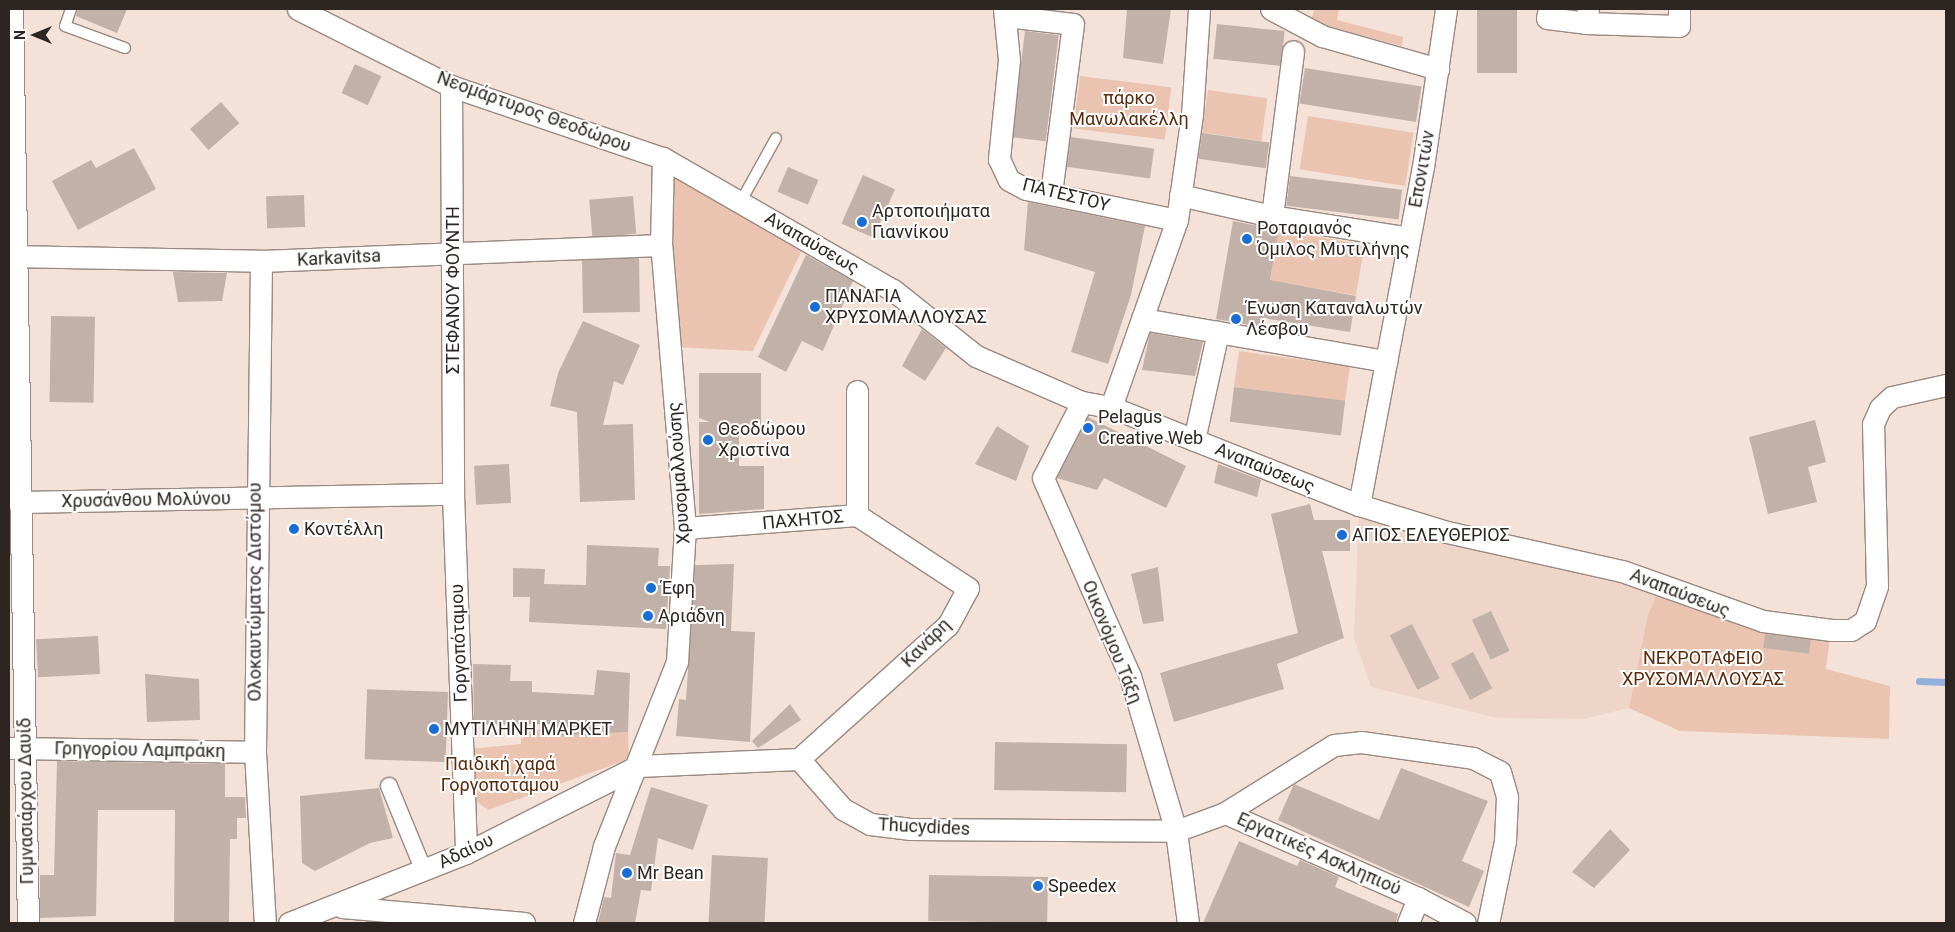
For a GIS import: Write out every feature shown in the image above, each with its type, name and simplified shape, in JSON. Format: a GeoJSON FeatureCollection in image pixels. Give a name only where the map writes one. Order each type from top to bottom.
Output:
{"type":"FeatureCollection","features":[{"type":"Feature","properties":{"kind":"street","name":"Γυμνασιάρχου Δαυίδ"},"geometry":{"type":"LineString","coordinates":[[12,9],[13,425],[18,502],[17,748],[28,923]]}},
{"type":"Feature","properties":{"kind":"street","name":"Νεομάρτυρος Θεοδώρου"},"geometry":{"type":"LineString","coordinates":[[298,9],[451,86],[663,158]]}},
{"type":"Feature","properties":{"kind":"street"},"geometry":{"type":"LineString","coordinates":[[1111,407],[1177,220],[1192,115],[1199,9]]}},
{"type":"Feature","properties":{"kind":"street","name":"Επονιτών"},"geometry":{"type":"LineString","coordinates":[[1358,505],[1409,238],[1438,69],[1446,9]]}},
{"type":"Feature","properties":{"kind":"street"},"geometry":{"type":"LineString","coordinates":[[1548,9],[1547,18],[1587,16],[1679,26],[1678,9]]}},
{"type":"Feature","properties":{"kind":"street"},"geometry":{"type":"LineString","coordinates":[[1005,12],[1073,24],[1051,194]]}},
{"type":"Feature","properties":{"kind":"street","name":"ΠΑΤΕΣΤΟΥ"},"geometry":{"type":"LineString","coordinates":[[1005,12],[1008,60],[999,159],[1009,180],[1051,194],[1177,220]]}},
{"type":"Feature","properties":{"kind":"street"},"geometry":{"type":"LineString","coordinates":[[1283,12],[1322,36],[1438,69]]}},
{"type":"Feature","properties":{"kind":"street"},"geometry":{"type":"LineString","coordinates":[[1272,216],[1293,51]]}},
{"type":"Feature","properties":{"kind":"street","name":"ΣΤΕΦΑΝΟΥ ΦΟΥΝΤΗ"},"geometry":{"type":"LineString","coordinates":[[451,86],[454,494]]}},
{"type":"Feature","properties":{"kind":"street","name":"Αναπαύσεως"},"geometry":{"type":"LineString","coordinates":[[663,158],[893,290],[976,356],[1082,402],[1111,407],[1358,505],[1447,532],[1622,572],[1734,614],[1831,630],[1851,630],[1865,621],[1873,607],[1877,556],[1872,438],[1880,408],[1910,390],[1946,385]]}},
{"type":"Feature","properties":{"kind":"street","name":"Χρυσομαλλούσης"},"geometry":{"type":"LineString","coordinates":[[584,923],[604,846],[638,766],[677,662],[685,528],[661,245],[663,158]]}},
{"type":"Feature","properties":{"kind":"street"},"geometry":{"type":"LineString","coordinates":[[1180,195],[1272,216],[1409,238]]}},
{"type":"Feature","properties":{"kind":"street","name":"Karkavitsa"},"geometry":{"type":"LineString","coordinates":[[13,257],[261,261],[661,245]]}},
{"type":"Feature","properties":{"kind":"street","name":"Ολοκαυτώματος Διστόμου"},"geometry":{"type":"LineString","coordinates":[[261,261],[255,498],[255,752],[265,923]]}},
{"type":"Feature","properties":{"kind":"street"},"geometry":{"type":"LineString","coordinates":[[1142,319],[1386,361]]}},
{"type":"Feature","properties":{"kind":"street"},"geometry":{"type":"LineString","coordinates":[[1194,440],[1218,332]]}},
{"type":"Feature","properties":{"kind":"street","name":"ΠΑΧΗΤΟΣ"},"geometry":{"type":"LineString","coordinates":[[685,528],[857,516],[857,391]]}},
{"type":"Feature","properties":{"kind":"street","name":"Οικονόμου Τάξη"},"geometry":{"type":"LineString","coordinates":[[1082,402],[1043,478],[1130,676],[1176,831],[1188,923]]}},
{"type":"Feature","properties":{"kind":"street","name":"Χρυσάνθου Μολύνου"},"geometry":{"type":"LineString","coordinates":[[18,502],[454,494]]}},
{"type":"Feature","properties":{"kind":"street","name":"Γοργοπόταμου"},"geometry":{"type":"LineString","coordinates":[[454,494],[466,853]]}},
{"type":"Feature","properties":{"kind":"street","name":"Κανάρη"},"geometry":{"type":"LineString","coordinates":[[799,759],[948,625],[968,588],[857,516]]}},
{"type":"Feature","properties":{"kind":"street","name":"Εργατικές Ασκληπιού"},"geometry":{"type":"LineString","coordinates":[[1225,813],[1334,745],[1361,742],[1473,758],[1500,772],[1507,797],[1504,841],[1488,923]]}},
{"type":"Feature","properties":{"kind":"street","name":"Γρηγορίου Λαμπράκη"},"geometry":{"type":"LineString","coordinates":[[17,748],[255,752]]}},
{"type":"Feature","properties":{"kind":"street"},"geometry":{"type":"LineString","coordinates":[[638,766],[799,759]]}},
{"type":"Feature","properties":{"kind":"street","name":"Thucydides"},"geometry":{"type":"LineString","coordinates":[[799,759],[843,809],[870,824],[909,829],[1176,831]]}},
{"type":"Feature","properties":{"kind":"street","name":"Αδαίου"},"geometry":{"type":"LineString","coordinates":[[289,923],[338,907],[466,853],[638,766]]}},
{"type":"Feature","properties":{"kind":"street"},"geometry":{"type":"LineString","coordinates":[[389,786],[424,871]]}},
{"type":"Feature","properties":{"kind":"street"},"geometry":{"type":"LineString","coordinates":[[1176,831],[1225,813]]}},
{"type":"Feature","properties":{"kind":"street","name":"Εργατικές Ασκληπιού"},"geometry":{"type":"LineString","coordinates":[[1225,813],[1418,898],[1408,923]]}},
{"type":"Feature","properties":{"kind":"street"},"geometry":{"type":"LineString","coordinates":[[1418,898],[1465,923]]}},
{"type":"Feature","properties":{"kind":"street"},"geometry":{"type":"LineString","coordinates":[[338,907],[524,923]]}},
{"type":"Feature","properties":{"kind":"lane"},"geometry":{"type":"LineString","coordinates":[[71,9],[65,26],[125,48]]}},
{"type":"Feature","properties":{"kind":"lane"},"geometry":{"type":"LineString","coordinates":[[740,203],[776,138]]}},
{"type":"Feature","properties":{"kind":"shaded area"},"geometry":{"type":"Polygon","coordinates":[[[1359,505],[1658,591],[1629,708],[1583,719],[1498,718],[1371,687],[1354,638],[1359,505]]]}},
{"type":"Feature","properties":{"kind":"green space"},"geometry":{"type":"Polygon","coordinates":[[[1314,9],[1339,9],[1337,20],[1403,37],[1402,46],[1311,22],[1314,9]]]}},
{"type":"Feature","properties":{"kind":"green space","name":"πάρκο Μανωλακέλλη"},"geometry":{"type":"Polygon","coordinates":[[[1080,76],[1171,87],[1165,140],[1074,129],[1080,76]]]}},
{"type":"Feature","properties":{"kind":"green space"},"geometry":{"type":"Polygon","coordinates":[[[1208,90],[1267,98],[1261,141],[1202,133],[1208,90]]]}},
{"type":"Feature","properties":{"kind":"green space"},"geometry":{"type":"Polygon","coordinates":[[[1308,116],[1414,133],[1405,186],[1300,169],[1308,116]]]}},
{"type":"Feature","properties":{"kind":"green space"},"geometry":{"type":"Polygon","coordinates":[[[671,168],[803,248],[753,351],[673,347],[671,168]]]}},
{"type":"Feature","properties":{"kind":"green space"},"geometry":{"type":"Polygon","coordinates":[[[1279,230],[1365,245],[1356,295],[1270,280],[1279,230]]]}},
{"type":"Feature","properties":{"kind":"green space"},"geometry":{"type":"Polygon","coordinates":[[[1239,351],[1350,367],[1345,402],[1234,387],[1239,351]]]}},
{"type":"Feature","properties":{"kind":"green space","name":"ΝΕΚΡΟΤΑΦΕΙΟ ΧΡΥΣΟΜΑΛΛΟΥΣΑΣ"},"geometry":{"type":"Polygon","coordinates":[[[1658,591],[1831,630],[1826,669],[1890,686],[1889,739],[1680,731],[1629,708],[1648,615],[1658,591]]]}},
{"type":"Feature","properties":{"kind":"green space","name":"Παιδική χαρά Γοργοποτάμου"},"geometry":{"type":"Polygon","coordinates":[[[547,729],[548,736],[628,732],[629,759],[488,810],[472,798],[470,749],[521,744],[521,731],[547,729]]]}},
{"type":"Feature","properties":{"kind":"building"},"geometry":{"type":"Polygon","coordinates":[[[78,9],[127,9],[117,33],[76,16],[78,9]]]}},
{"type":"Feature","properties":{"kind":"building"},"geometry":{"type":"Polygon","coordinates":[[[1127,9],[1171,9],[1163,64],[1123,58],[1127,9]]]}},
{"type":"Feature","properties":{"kind":"building"},"geometry":{"type":"Polygon","coordinates":[[[1477,9],[1517,9],[1517,73],[1477,73],[1477,9]]]}},
{"type":"Feature","properties":{"kind":"building"},"geometry":{"type":"Polygon","coordinates":[[[1217,24],[1285,31],[1281,66],[1213,59],[1217,24]]]}},
{"type":"Feature","properties":{"kind":"building"},"geometry":{"type":"Polygon","coordinates":[[[1025,31],[1059,35],[1046,141],[1012,137],[1025,31]]]}},
{"type":"Feature","properties":{"kind":"building"},"geometry":{"type":"Polygon","coordinates":[[[355,64],[381,76],[368,105],[341,93],[355,64]]]}},
{"type":"Feature","properties":{"kind":"building"},"geometry":{"type":"Polygon","coordinates":[[[1305,68],[1422,86],[1416,122],[1299,104],[1305,68]]]}},
{"type":"Feature","properties":{"kind":"building"},"geometry":{"type":"Polygon","coordinates":[[[221,102],[239,123],[208,150],[190,129],[221,102]]]}},
{"type":"Feature","properties":{"kind":"building"},"geometry":{"type":"Polygon","coordinates":[[[1202,133],[1269,142],[1266,168],[1198,159],[1202,133]]]}},
{"type":"Feature","properties":{"kind":"building"},"geometry":{"type":"Polygon","coordinates":[[[1071,137],[1154,149],[1150,178],[1067,167],[1071,137]]]}},
{"type":"Feature","properties":{"kind":"building"},"geometry":{"type":"Polygon","coordinates":[[[134,148],[156,189],[78,230],[52,181],[91,160],[96,168],[134,148]]]}},
{"type":"Feature","properties":{"kind":"building"},"geometry":{"type":"Polygon","coordinates":[[[788,167],[818,180],[808,205],[777,192],[788,167]]]}},
{"type":"Feature","properties":{"kind":"building"},"geometry":{"type":"Polygon","coordinates":[[[863,175],[895,189],[873,238],[841,223],[863,175]]]}},
{"type":"Feature","properties":{"kind":"building"},"geometry":{"type":"Polygon","coordinates":[[[1290,176],[1402,190],[1399,220],[1286,206],[1290,176]]]}},
{"type":"Feature","properties":{"kind":"building"},"geometry":{"type":"Polygon","coordinates":[[[304,195],[305,227],[267,228],[266,196],[304,195]]]}},
{"type":"Feature","properties":{"kind":"building"},"geometry":{"type":"Polygon","coordinates":[[[633,196],[636,234],[592,238],[589,200],[633,196]]]}},
{"type":"Feature","properties":{"kind":"building"},"geometry":{"type":"Polygon","coordinates":[[[1028,202],[1145,226],[1131,295],[1108,364],[1071,352],[1095,272],[1024,250],[1028,202]]]}},
{"type":"Feature","properties":{"kind":"building"},"geometry":{"type":"Polygon","coordinates":[[[1233,221],[1279,230],[1270,280],[1356,296],[1350,332],[1263,318],[1261,327],[1216,319],[1233,221]]]}},
{"type":"Feature","properties":{"kind":"building"},"geometry":{"type":"Polygon","coordinates":[[[806,255],[853,281],[823,351],[802,341],[786,372],[758,357],[806,255]]]}},
{"type":"Feature","properties":{"kind":"building"},"geometry":{"type":"Polygon","coordinates":[[[639,258],[640,312],[583,313],[582,259],[639,258]]]}},
{"type":"Feature","properties":{"kind":"building"},"geometry":{"type":"Polygon","coordinates":[[[173,272],[227,273],[222,301],[178,302],[173,272]]]}},
{"type":"Feature","properties":{"kind":"building"},"geometry":{"type":"Polygon","coordinates":[[[51,316],[95,317],[93,403],[49,402],[51,316]]]}},
{"type":"Feature","properties":{"kind":"building"},"geometry":{"type":"Polygon","coordinates":[[[583,321],[640,345],[623,385],[614,381],[603,425],[633,424],[635,500],[580,502],[577,412],[550,406],[558,373],[583,321]]]}},
{"type":"Feature","properties":{"kind":"building"},"geometry":{"type":"Polygon","coordinates":[[[922,329],[946,348],[925,381],[902,366],[922,329]]]}},
{"type":"Feature","properties":{"kind":"building"},"geometry":{"type":"Polygon","coordinates":[[[1150,333],[1203,342],[1195,376],[1142,370],[1150,333]]]}},
{"type":"Feature","properties":{"kind":"building"},"geometry":{"type":"Polygon","coordinates":[[[699,373],[761,373],[761,425],[739,425],[739,466],[764,466],[764,509],[699,514],[699,422],[710,422],[699,418],[699,373]]]}},
{"type":"Feature","properties":{"kind":"building"},"geometry":{"type":"Polygon","coordinates":[[[1234,387],[1345,401],[1341,435],[1230,422],[1234,387]]]}},
{"type":"Feature","properties":{"kind":"building"},"geometry":{"type":"Polygon","coordinates":[[[1088,417],[1186,466],[1166,508],[1104,478],[1097,490],[1057,478],[1088,417]]]}},
{"type":"Feature","properties":{"kind":"building"},"geometry":{"type":"Polygon","coordinates":[[[1815,420],[1826,462],[1808,467],[1817,502],[1768,514],[1749,437],[1815,420]]]}},
{"type":"Feature","properties":{"kind":"building"},"geometry":{"type":"Polygon","coordinates":[[[997,426],[1029,446],[1016,481],[975,464],[997,426]]]}},
{"type":"Feature","properties":{"kind":"building"},"geometry":{"type":"Polygon","coordinates":[[[509,464],[511,503],[476,505],[474,466],[509,464]]]}},
{"type":"Feature","properties":{"kind":"building"},"geometry":{"type":"Polygon","coordinates":[[[1218,464],[1261,480],[1257,497],[1214,483],[1218,464]]]}},
{"type":"Feature","properties":{"kind":"building"},"geometry":{"type":"Polygon","coordinates":[[[1310,504],[1314,520],[1350,520],[1350,551],[1322,551],[1344,638],[1277,664],[1284,689],[1174,722],[1160,673],[1298,633],[1271,514],[1310,504]]]}},
{"type":"Feature","properties":{"kind":"building"},"geometry":{"type":"Polygon","coordinates":[[[587,545],[659,548],[658,566],[670,566],[666,629],[529,622],[530,597],[513,597],[513,568],[545,569],[544,584],[586,585],[587,545]]]}},
{"type":"Feature","properties":{"kind":"building"},"geometry":{"type":"Polygon","coordinates":[[[734,564],[731,631],[755,632],[750,742],[676,736],[679,699],[686,700],[695,565],[734,564]]]}},
{"type":"Feature","properties":{"kind":"building"},"geometry":{"type":"Polygon","coordinates":[[[1158,567],[1164,621],[1143,624],[1131,574],[1158,567]]]}},
{"type":"Feature","properties":{"kind":"building"},"geometry":{"type":"Polygon","coordinates":[[[1491,611],[1510,651],[1491,660],[1472,620],[1491,611]]]}},
{"type":"Feature","properties":{"kind":"building"},"geometry":{"type":"Polygon","coordinates":[[[1412,624],[1440,678],[1417,690],[1390,635],[1412,624]]]}},
{"type":"Feature","properties":{"kind":"building"},"geometry":{"type":"Polygon","coordinates":[[[1765,634],[1811,640],[1809,654],[1763,648],[1765,634]]]}},
{"type":"Feature","properties":{"kind":"building"},"geometry":{"type":"Polygon","coordinates":[[[98,636],[100,674],[38,677],[36,639],[98,636]]]}},
{"type":"Feature","properties":{"kind":"building"},"geometry":{"type":"Polygon","coordinates":[[[1473,652],[1492,688],[1470,700],[1451,664],[1473,652]]]}},
{"type":"Feature","properties":{"kind":"building"},"geometry":{"type":"Polygon","coordinates":[[[473,664],[511,665],[510,681],[532,681],[532,692],[594,695],[597,670],[630,673],[628,732],[555,736],[555,724],[474,725],[473,664]]]}},
{"type":"Feature","properties":{"kind":"building"},"geometry":{"type":"Polygon","coordinates":[[[145,674],[199,679],[200,720],[147,722],[145,674]]]}},
{"type":"Feature","properties":{"kind":"building"},"geometry":{"type":"Polygon","coordinates":[[[367,689],[448,692],[446,762],[365,759],[367,689]]]}},
{"type":"Feature","properties":{"kind":"building"},"geometry":{"type":"Polygon","coordinates":[[[790,704],[801,720],[758,748],[752,741],[790,704]]]}},
{"type":"Feature","properties":{"kind":"building"},"geometry":{"type":"Polygon","coordinates":[[[995,742],[1127,744],[1126,792],[994,790],[995,742]]]}},
{"type":"Feature","properties":{"kind":"building"},"geometry":{"type":"Polygon","coordinates":[[[57,761],[225,764],[225,797],[245,797],[246,818],[237,818],[237,839],[230,839],[229,923],[174,923],[175,810],[98,810],[96,916],[40,918],[40,875],[54,875],[57,761]]]}},
{"type":"Feature","properties":{"kind":"building"},"geometry":{"type":"Polygon","coordinates":[[[1401,768],[1488,801],[1462,861],[1484,871],[1469,907],[1278,820],[1294,784],[1379,820],[1401,768]]]}},
{"type":"Feature","properties":{"kind":"building"},"geometry":{"type":"Polygon","coordinates":[[[651,787],[708,805],[693,850],[658,838],[651,891],[641,890],[635,923],[598,923],[604,897],[611,898],[616,853],[630,855],[651,787]]]}},
{"type":"Feature","properties":{"kind":"building"},"geometry":{"type":"Polygon","coordinates":[[[379,788],[393,838],[370,843],[315,871],[302,863],[300,796],[379,788]]]}},
{"type":"Feature","properties":{"kind":"building"},"geometry":{"type":"Polygon","coordinates":[[[1610,829],[1630,850],[1594,888],[1572,872],[1610,829]]]}},
{"type":"Feature","properties":{"kind":"building"},"geometry":{"type":"Polygon","coordinates":[[[1239,841],[1297,866],[1300,860],[1339,877],[1335,887],[1398,914],[1396,923],[1203,923],[1239,841]]]}},
{"type":"Feature","properties":{"kind":"building"},"geometry":{"type":"Polygon","coordinates":[[[712,855],[768,858],[765,923],[708,923],[712,855]]]}},
{"type":"Feature","properties":{"kind":"building"},"geometry":{"type":"Polygon","coordinates":[[[929,875],[1048,877],[1047,923],[928,921],[929,875]]]}},
{"type":"Feature","properties":{"kind":"waterway"},"geometry":{"type":"LineString","coordinates":[[1919,681],[1946,682]]}},
{"type":"Feature","properties":{"kind":"place","name":"Αρτοποιήματα Γιαννίκου"},"geometry":{"type":"Point","coordinates":[862,222]}},
{"type":"Feature","properties":{"kind":"place","name":"Ροταριανός Όμιλος Μυτιλήνης"},"geometry":{"type":"Point","coordinates":[1247,239]}},
{"type":"Feature","properties":{"kind":"place","name":"ΠΑΝΑΓΙΑ ΧΡΥΣΟΜΑΛΛΟΥΣΑΣ"},"geometry":{"type":"Point","coordinates":[815,307]}},
{"type":"Feature","properties":{"kind":"place","name":"Ένωση Καταναλωτών Λέσβου"},"geometry":{"type":"Point","coordinates":[1236,319]}},
{"type":"Feature","properties":{"kind":"place","name":"Pelagus Creative Web"},"geometry":{"type":"Point","coordinates":[1088,428]}},
{"type":"Feature","properties":{"kind":"place","name":"Θεοδώρου Χριστίνα"},"geometry":{"type":"Point","coordinates":[708,440]}},
{"type":"Feature","properties":{"kind":"place","name":"Κοντέλλη"},"geometry":{"type":"Point","coordinates":[294,529]}},
{"type":"Feature","properties":{"kind":"place","name":"ΑΓΙΟΣ ΕΛΕΥΘΕΡΙΟΣ"},"geometry":{"type":"Point","coordinates":[1342,535]}},
{"type":"Feature","properties":{"kind":"place","name":"Έφη"},"geometry":{"type":"Point","coordinates":[651,588]}},
{"type":"Feature","properties":{"kind":"place","name":"Αριάδνη"},"geometry":{"type":"Point","coordinates":[648,616]}},
{"type":"Feature","properties":{"kind":"place","name":"ΜΥΤΙΛΗΝΗ ΜΑΡΚΕΤ"},"geometry":{"type":"Point","coordinates":[434,729]}},
{"type":"Feature","properties":{"kind":"place","name":"Mr Bean"},"geometry":{"type":"Point","coordinates":[627,873]}},
{"type":"Feature","properties":{"kind":"place","name":"Speedex"},"geometry":{"type":"Point","coordinates":[1038,886]}}]}
